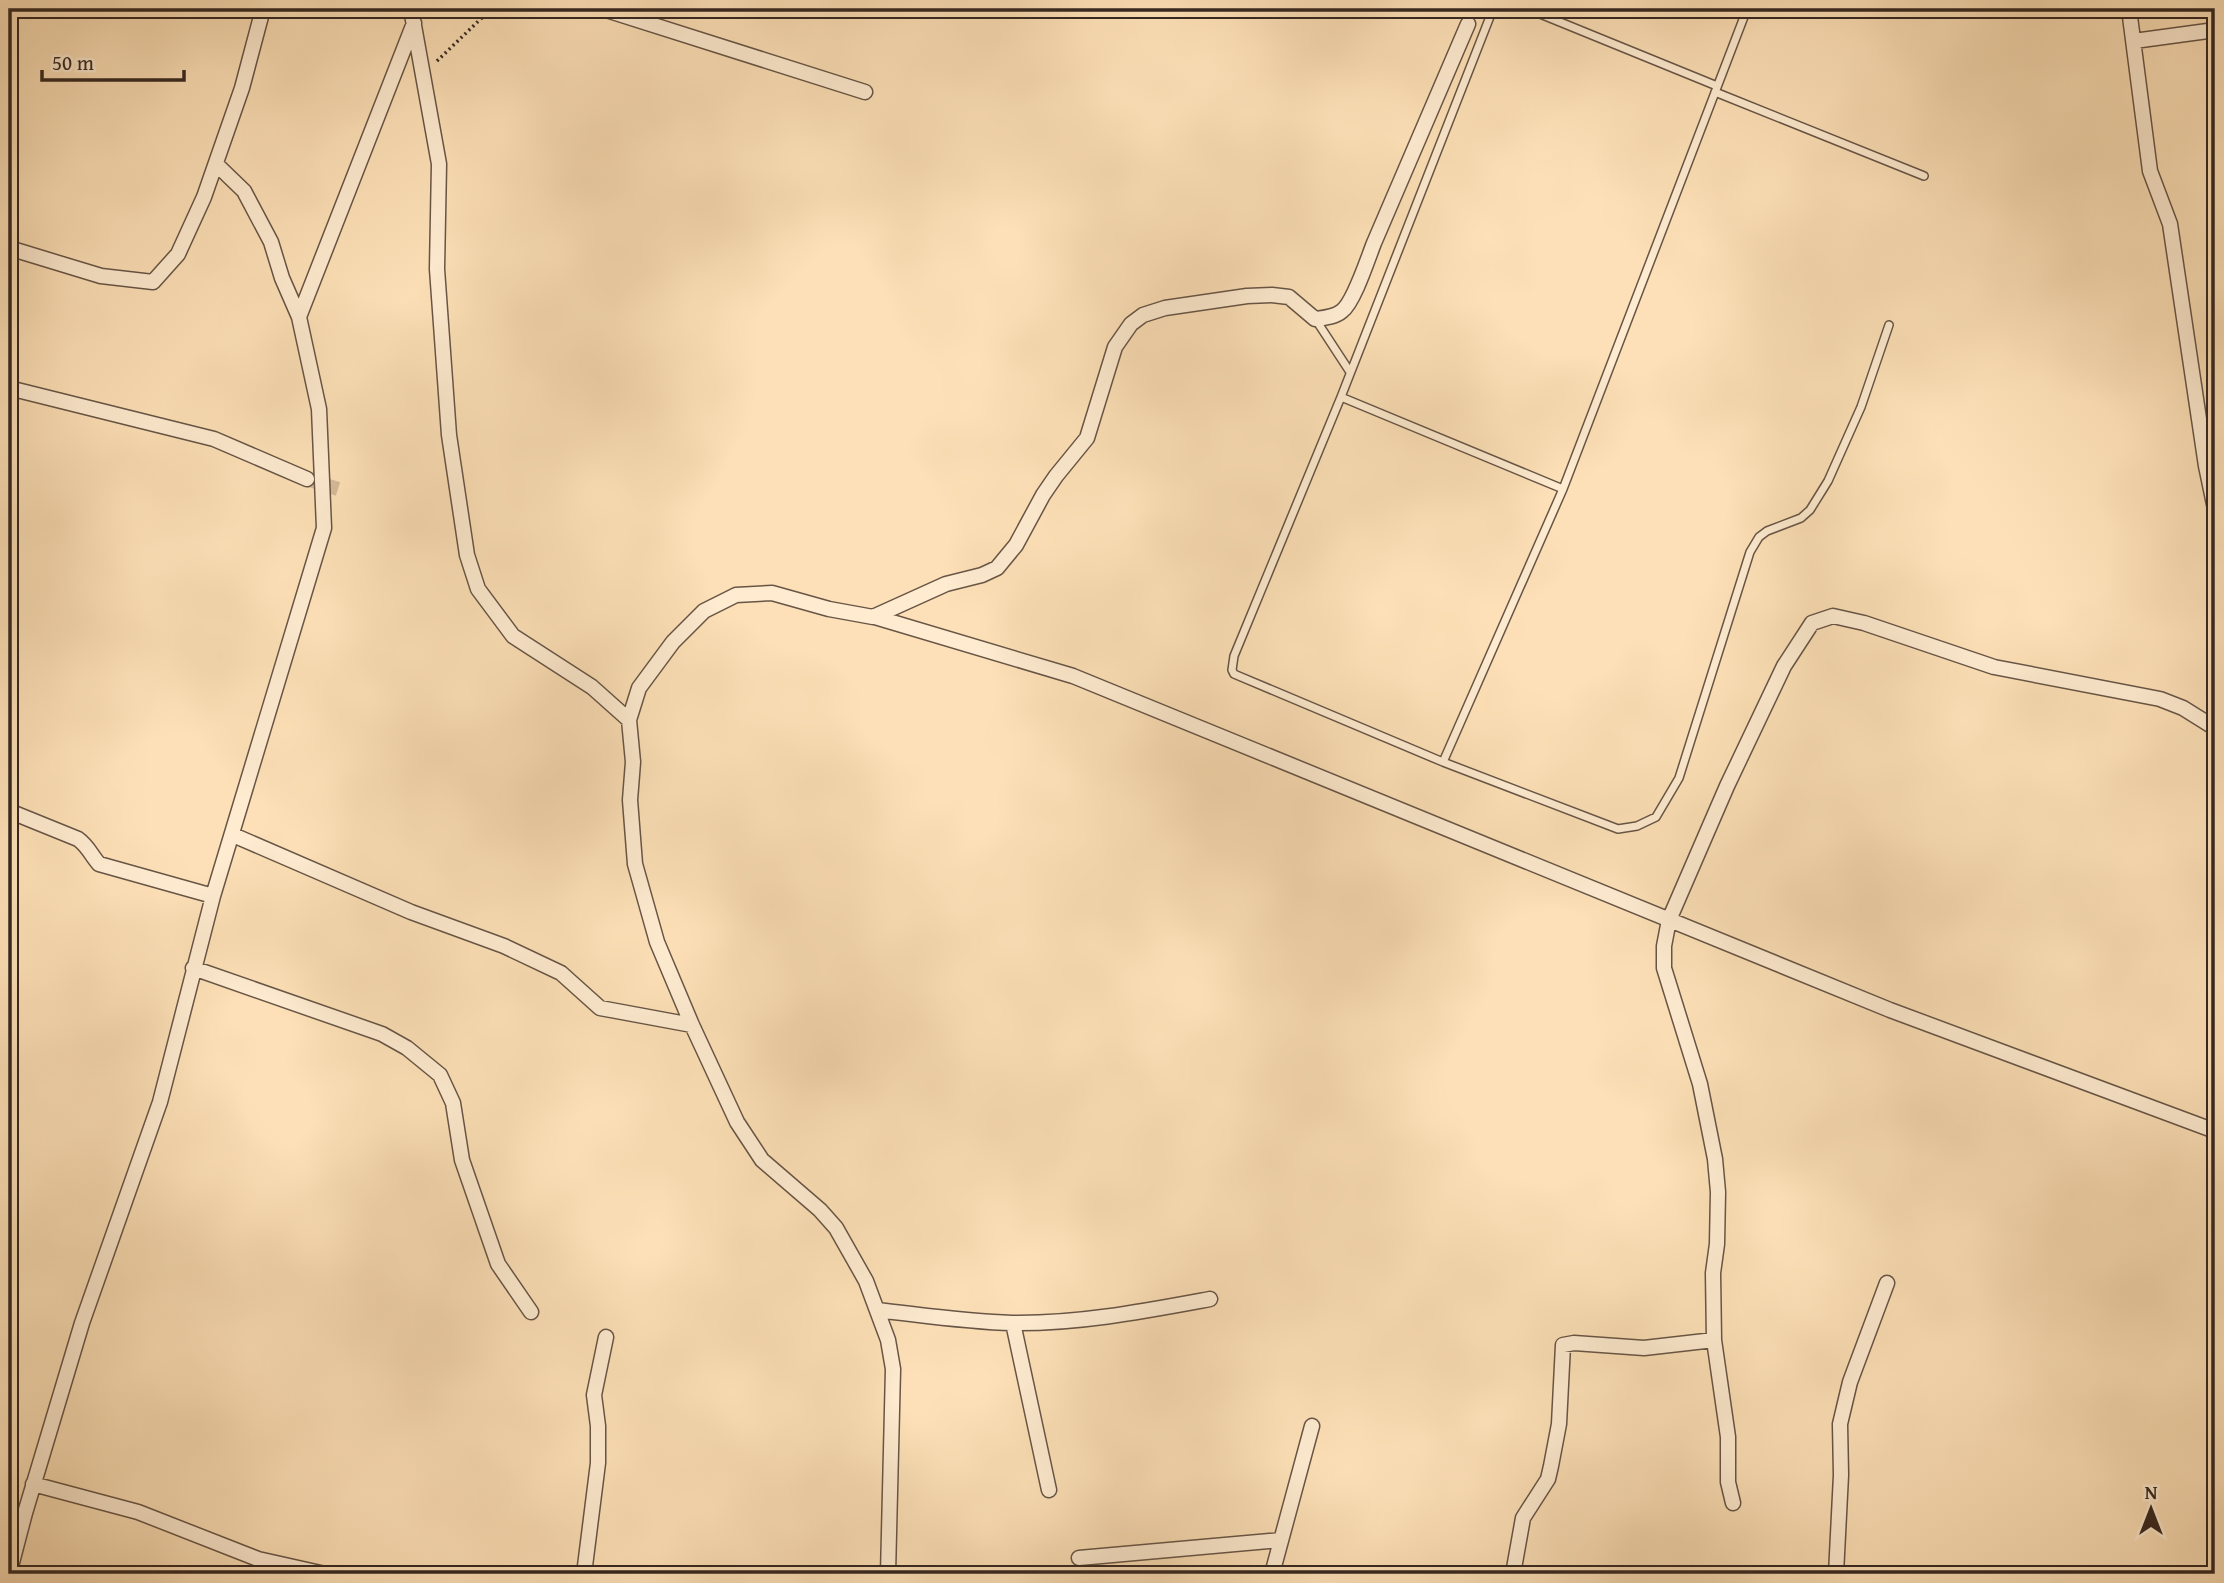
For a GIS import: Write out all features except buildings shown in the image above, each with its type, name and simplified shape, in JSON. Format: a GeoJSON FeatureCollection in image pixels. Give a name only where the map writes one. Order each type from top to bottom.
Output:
{"type":"FeatureCollection","features":[{"type":"Feature","properties":{"kind":"street"},"geometry":{"type":"LineString","coordinates":[[9,248],[101,276],[153,282],[178,254],[204,197],[242,88],[263,9]]}},
{"type":"Feature","properties":{"kind":"street"},"geometry":{"type":"LineString","coordinates":[[603,9],[865,92]]}},
{"type":"Feature","properties":{"kind":"street"},"geometry":{"type":"LineString","coordinates":[[2129,9],[2150,171],[2170,224],[2206,466],[2215,509]]}},
{"type":"Feature","properties":{"kind":"street"},"geometry":{"type":"LineString","coordinates":[[299,317],[413,16]]}},
{"type":"Feature","properties":{"kind":"street"},"geometry":{"type":"LineString","coordinates":[[413,16],[439,164],[437,269],[449,435],[467,555],[478,589],[513,636],[592,687],[629,720]]}},
{"type":"Feature","properties":{"kind":"street"},"geometry":{"type":"LineString","coordinates":[[875,617],[946,584],[982,575],[997,568],[1006,559],[1043,495],[1087,438],[1115,347],[1131,324],[1143,315],[1165,308],[1272,295],[1289,297],[1315,319],[1335,316],[1345,310],[1468,24]]}},
{"type":"Feature","properties":{"kind":"street"},"geometry":{"type":"LineString","coordinates":[[2134,41],[2215,30]]}},
{"type":"Feature","properties":{"kind":"street"},"geometry":{"type":"LineString","coordinates":[[9,1574],[82,1323],[160,1102],[213,897],[324,528],[319,409],[299,317],[282,278],[271,242],[255,211],[244,191],[216,164]]}},
{"type":"Feature","properties":{"kind":"street"},"geometry":{"type":"LineString","coordinates":[[9,388],[214,439],[307,479]]}},
{"type":"Feature","properties":{"kind":"street"},"geometry":{"type":"LineString","coordinates":[[888,1574],[893,1369],[888,1340],[866,1280],[836,1228],[820,1210],[762,1160],[737,1122],[691,1025],[657,942],[635,864],[630,800],[633,762],[629,720],[639,688],[673,642],[704,611],[736,595],[772,593],[828,609],[875,617],[1073,676],[1890,1010],[2215,1131]]}},
{"type":"Feature","properties":{"kind":"street"},"geometry":{"type":"LineString","coordinates":[[1733,1503],[1728,1482],[1728,1437],[1714,1340],[1713,1273],[1717,1244],[1718,1192],[1715,1159],[1700,1084],[1664,968],[1664,946],[1670,920],[1727,786],[1784,666],[1812,623],[1833,616],[1864,622],[1994,667],[2160,699],[2183,708],[2215,728]]}},
{"type":"Feature","properties":{"kind":"street"},"geometry":{"type":"LineString","coordinates":[[9,811],[78,839],[88,846],[99,864],[213,897]]}},
{"type":"Feature","properties":{"kind":"street"},"geometry":{"type":"LineString","coordinates":[[233,835],[411,912],[515,951],[561,973],[600,1009],[691,1025]]}},
{"type":"Feature","properties":{"kind":"street"},"geometry":{"type":"LineString","coordinates":[[193,968],[382,1034],[407,1048],[440,1075],[453,1103],[462,1160],[498,1265],[531,1312]]}},
{"type":"Feature","properties":{"kind":"street"},"geometry":{"type":"LineString","coordinates":[[1836,1574],[1841,1475],[1840,1424],[1850,1382],[1887,1283]]}},
{"type":"Feature","properties":{"kind":"street"},"geometry":{"type":"LineString","coordinates":[[877,1310],[958,1320],[1013,1323],[1139,1312],[1210,1299]]}},
{"type":"Feature","properties":{"kind":"street"},"geometry":{"type":"LineString","coordinates":[[1013,1323],[1049,1490]]}},
{"type":"Feature","properties":{"kind":"street"},"geometry":{"type":"LineString","coordinates":[[584,1574],[598,1463],[598,1426],[594,1395],[606,1338]]}},
{"type":"Feature","properties":{"kind":"street"},"geometry":{"type":"LineString","coordinates":[[1514,1574],[1523,1518],[1548,1479],[1551,1466],[1560,1412],[1563,1345],[1574,1343],[1644,1348],[1714,1340]]}},
{"type":"Feature","properties":{"kind":"street"},"geometry":{"type":"LineString","coordinates":[[1272,1574],[1312,1426]]}},
{"type":"Feature","properties":{"kind":"street"},"geometry":{"type":"LineString","coordinates":[[33,1484],[138,1512],[258,1559],[325,1574]]}},
{"type":"Feature","properties":{"kind":"street"},"geometry":{"type":"LineString","coordinates":[[1079,1558],[1280,1540]]}},
{"type":"Feature","properties":{"kind":"lane"},"geometry":{"type":"LineString","coordinates":[[1493,9],[1341,397],[1234,656],[1232,670],[1238,677],[1443,762],[1618,829],[1637,826],[1656,817],[1679,778],[1750,552],[1759,537],[1801,518],[1810,510],[1828,481],[1860,407],[1889,325]]}},
{"type":"Feature","properties":{"kind":"lane"},"geometry":{"type":"LineString","coordinates":[[1528,9],[1924,176]]}},
{"type":"Feature","properties":{"kind":"lane"},"geometry":{"type":"LineString","coordinates":[[1443,762],[1563,488],[1747,9]]}},
{"type":"Feature","properties":{"kind":"lane"},"geometry":{"type":"LineString","coordinates":[[1315,319],[1350,372]]}},
{"type":"Feature","properties":{"kind":"lane"},"geometry":{"type":"LineString","coordinates":[[1341,397],[1563,488]]}},
{"type":"Feature","properties":{"kind":"path"},"geometry":{"type":"LineString","coordinates":[[424,74],[491,9]]}},
{"type":"Feature","properties":{"kind":"tunnel"},"geometry":{"type":"LineString","coordinates":[[307,479],[338,489]]}}]}
